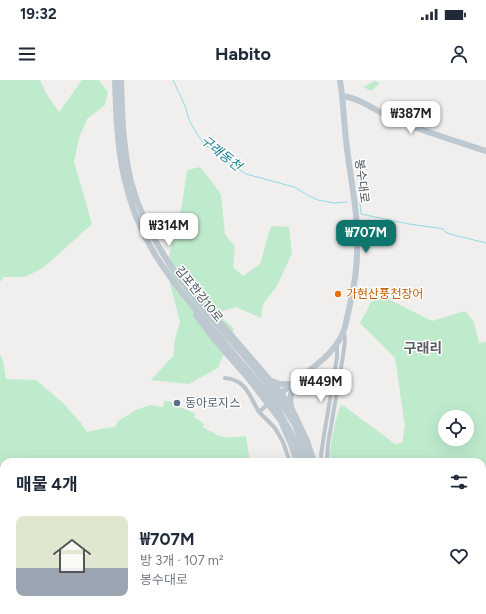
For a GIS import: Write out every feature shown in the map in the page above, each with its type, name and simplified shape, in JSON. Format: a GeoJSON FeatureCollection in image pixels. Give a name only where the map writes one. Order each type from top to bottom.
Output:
{"type":"FeatureCollection","features":[{"type":"Feature","properties":{"kind":"street","name":"김포한강10로"},"geometry":{"type":"LineString","coordinates":[[115,80],[120,158],[124,178],[142,231],[170,278],[189,297],[279,404]]}},
{"type":"Feature","properties":{"kind":"street","name":"김포한강10로"},"geometry":{"type":"LineString","coordinates":[[121,80],[126,155],[132,182],[142,212],[154,239],[189,297]]}},
{"type":"Feature","properties":{"kind":"street","name":"봉수대로"},"geometry":{"type":"LineString","coordinates":[[268,404],[326,357],[337,345],[344,333],[354,285],[358,251],[340,80]]}},
{"type":"Feature","properties":{"kind":"street"},"geometry":{"type":"LineString","coordinates":[[342,96],[353,98],[392,118],[410,125],[486,151]]}},
{"type":"Feature","properties":{"kind":"street"},"geometry":{"type":"LineString","coordinates":[[189,297],[208,309],[221,323],[281,393],[292,409]]}},
{"type":"Feature","properties":{"kind":"street"},"geometry":{"type":"LineString","coordinates":[[189,297],[203,325],[248,378],[281,421],[296,458]]}},
{"type":"Feature","properties":{"kind":"street","name":"봉수대로"},"geometry":{"type":"LineString","coordinates":[[327,458],[328,444],[343,356],[345,341],[344,333]]}},
{"type":"Feature","properties":{"kind":"street"},"geometry":{"type":"LineString","coordinates":[[337,345],[341,349],[343,356]]}},
{"type":"Feature","properties":{"kind":"street","name":"봉수대로"},"geometry":{"type":"LineString","coordinates":[[321,458],[336,363],[337,345]]}},
{"type":"Feature","properties":{"kind":"street"},"geometry":{"type":"LineString","coordinates":[[326,357],[336,363]]}},
{"type":"Feature","properties":{"kind":"street"},"geometry":{"type":"LineString","coordinates":[[225,378],[236,380],[248,391],[259,412],[275,428],[283,442],[289,458]]}},
{"type":"Feature","properties":{"kind":"street"},"geometry":{"type":"LineString","coordinates":[[298,379],[291,392],[290,405],[307,441],[313,458]]}},
{"type":"Feature","properties":{"kind":"street"},"geometry":{"type":"LineString","coordinates":[[270,380],[280,384],[292,384]]}},
{"type":"Feature","properties":{"kind":"street"},"geometry":{"type":"LineString","coordinates":[[259,412],[268,404]]}},
{"type":"Feature","properties":{"kind":"street"},"geometry":{"type":"LineString","coordinates":[[279,404],[301,458]]}},
{"type":"Feature","properties":{"kind":"street"},"geometry":{"type":"LineString","coordinates":[[279,404],[295,425],[308,458]]}},
{"type":"Feature","properties":{"kind":"green space"},"geometry":{"type":"Polygon","coordinates":[[[0,80],[40,80],[46,93],[59,112],[82,80],[99,80],[108,92],[105,105],[87,119],[79,138],[74,162],[92,224],[43,268],[25,277],[4,277],[0,282],[0,80]]]}},
{"type":"Feature","properties":{"kind":"green space"},"geometry":{"type":"Polygon","coordinates":[[[375,81],[380,83],[371,91],[363,87],[375,81]]]}},
{"type":"Feature","properties":{"kind":"green space"},"geometry":{"type":"Polygon","coordinates":[[[200,167],[221,195],[225,234],[235,247],[233,267],[243,276],[260,264],[271,226],[289,227],[292,253],[277,286],[263,304],[261,318],[236,307],[217,313],[234,329],[218,368],[189,384],[151,380],[173,356],[175,339],[180,322],[166,268],[182,205],[187,170],[200,167]]]}},
{"type":"Feature","properties":{"kind":"green space"},"geometry":{"type":"Polygon","coordinates":[[[376,293],[432,321],[465,311],[474,322],[479,343],[486,342],[486,458],[330,458],[333,434],[341,405],[395,444],[402,443],[405,426],[395,358],[360,323],[376,293]]]}},
{"type":"Feature","properties":{"kind":"green space"},"geometry":{"type":"Polygon","coordinates":[[[0,355],[3,360],[6,379],[36,380],[63,403],[87,432],[116,427],[118,421],[136,410],[150,405],[163,407],[164,401],[176,402],[176,406],[195,413],[194,417],[204,424],[203,427],[223,437],[246,436],[249,458],[0,458],[0,355]]]}},
{"type":"Feature","properties":{"kind":"waterway","name":"구래동천"},"geometry":{"type":"LineString","coordinates":[[173,80],[185,106],[190,122],[199,137],[205,145],[238,169],[246,174],[294,187],[318,200],[334,203],[347,202]]}},
{"type":"Feature","properties":{"kind":"waterway","name":"구래동천"},"geometry":{"type":"LineString","coordinates":[[360,202],[361,214],[443,229],[445,232],[450,234],[486,243]]}},
{"type":"Feature","properties":{"kind":"place","name":"가현산풍천장어"},"geometry":{"type":"Point","coordinates":[338,294]}},
{"type":"Feature","properties":{"kind":"place","name":"동아로지스"},"geometry":{"type":"Point","coordinates":[177,403]}},
{"type":"Feature","properties":{"kind":"district","name":"구래리"},"geometry":{"type":"Point","coordinates":[423,348]}}]}
